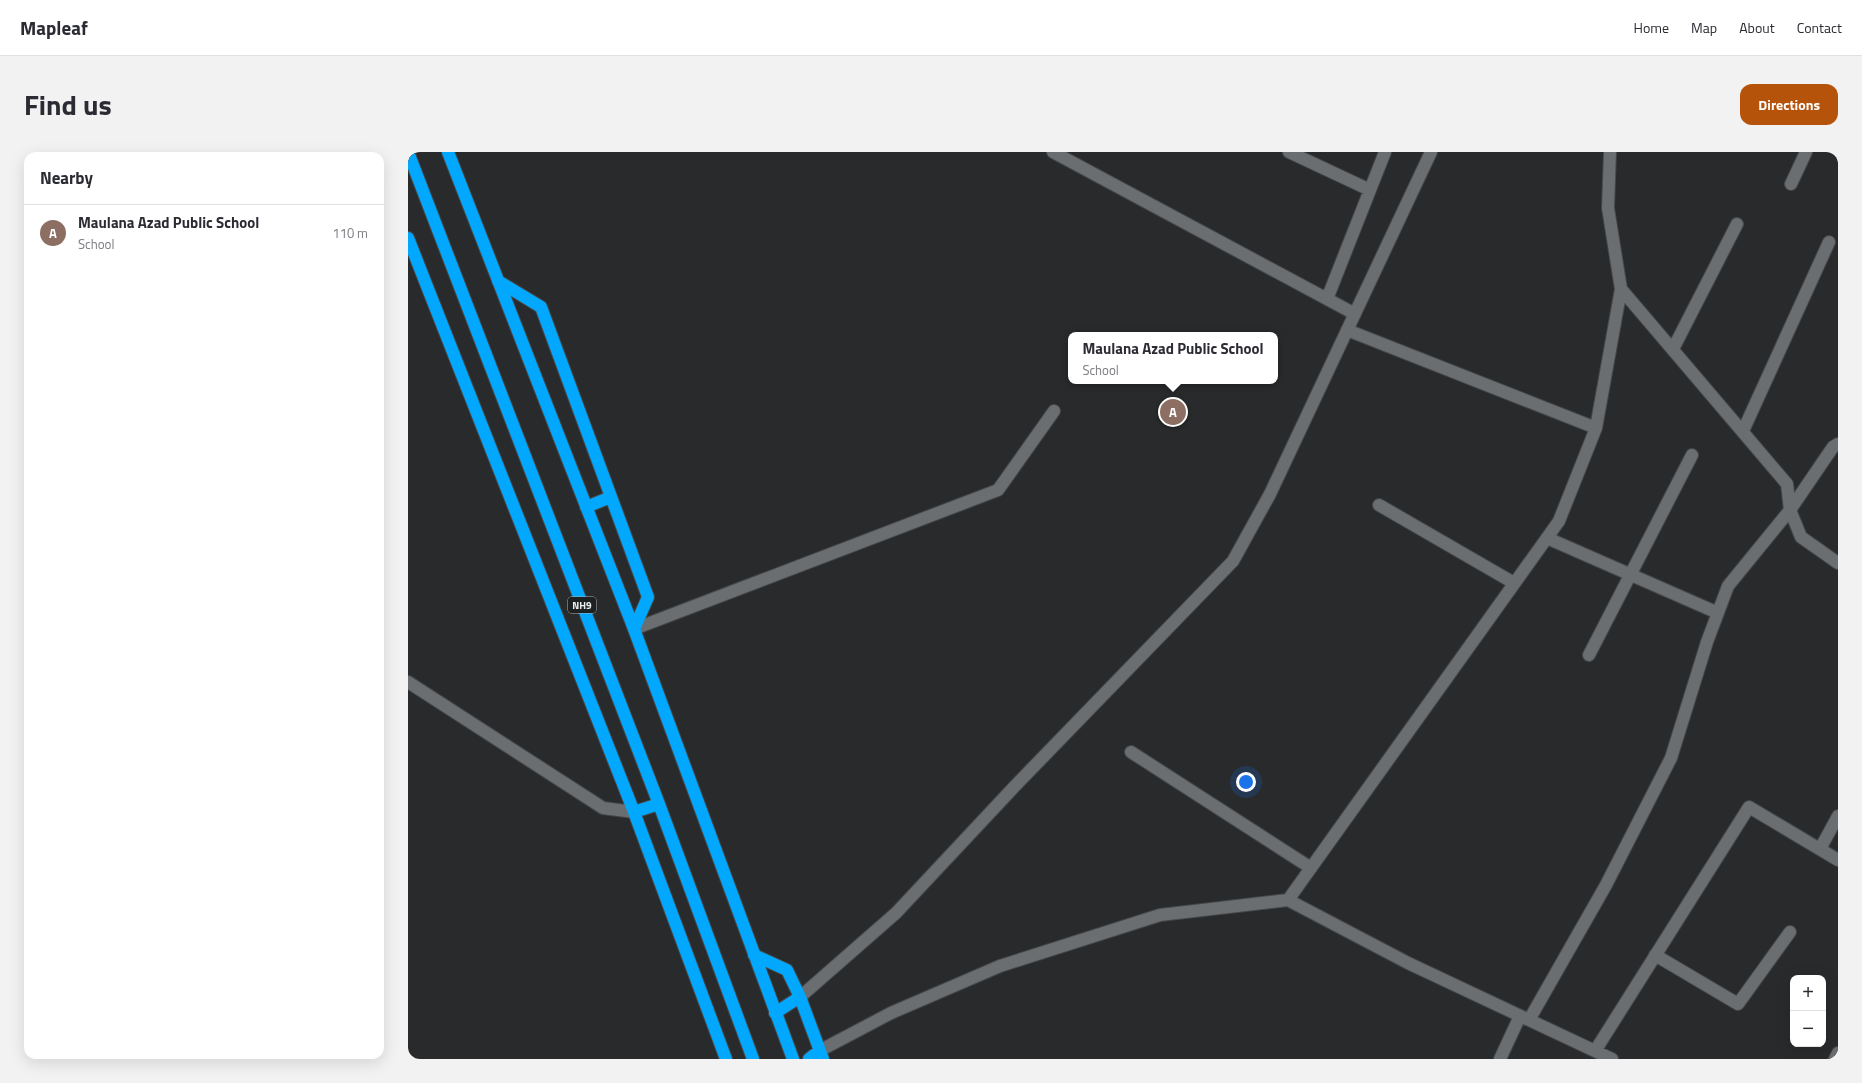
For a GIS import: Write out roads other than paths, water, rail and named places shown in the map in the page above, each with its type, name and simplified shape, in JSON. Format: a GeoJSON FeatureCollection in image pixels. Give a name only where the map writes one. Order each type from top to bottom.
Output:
{"type":"FeatureCollection","features":[{"type":"Feature","properties":{"kind":"highway","name":"NH9"},"geometry":{"type":"LineString","coordinates":[[408,152],[660,804],[753,1059]]}},
{"type":"Feature","properties":{"kind":"highway"},"geometry":{"type":"LineString","coordinates":[[448,152],[634,629],[793,1059]]}},
{"type":"Feature","properties":{"kind":"highway"},"geometry":{"type":"LineString","coordinates":[[408,238],[634,812],[726,1059]]}},
{"type":"Feature","properties":{"kind":"highway"},"geometry":{"type":"LineString","coordinates":[[498,281],[541,307],[648,597],[634,629]]}},
{"type":"Feature","properties":{"kind":"highway"},"geometry":{"type":"LineString","coordinates":[[586,507],[611,497]]}},
{"type":"Feature","properties":{"kind":"highway"},"geometry":{"type":"LineString","coordinates":[[634,812],[660,804]]}},
{"type":"Feature","properties":{"kind":"highway"},"geometry":{"type":"LineString","coordinates":[[754,955],[787,970],[800,997],[821,1055],[809,1059]]}},
{"type":"Feature","properties":{"kind":"highway"},"geometry":{"type":"LineString","coordinates":[[775,1013],[800,997]]}},
{"type":"Feature","properties":{"kind":"street"},"geometry":{"type":"LineString","coordinates":[[1053,152],[1355,314]]}},
{"type":"Feature","properties":{"kind":"street"},"geometry":{"type":"LineString","coordinates":[[1289,152],[1370,190]]}},
{"type":"Feature","properties":{"kind":"street"},"geometry":{"type":"LineString","coordinates":[[1326,299],[1385,152]]}},
{"type":"Feature","properties":{"kind":"street"},"geometry":{"type":"LineString","coordinates":[[800,997],[896,913],[1014,787],[1233,561],[1270,494],[1431,152]]}},
{"type":"Feature","properties":{"kind":"street"},"geometry":{"type":"LineString","coordinates":[[1288,900],[1559,521],[1596,428],[1621,289],[1608,208],[1610,152]]}},
{"type":"Feature","properties":{"kind":"street"},"geometry":{"type":"LineString","coordinates":[[1791,184],[1806,152]]}},
{"type":"Feature","properties":{"kind":"street"},"geometry":{"type":"LineString","coordinates":[[1673,349],[1737,224]]}},
{"type":"Feature","properties":{"kind":"street"},"geometry":{"type":"LineString","coordinates":[[1742,431],[1829,242]]}},
{"type":"Feature","properties":{"kind":"street"},"geometry":{"type":"LineString","coordinates":[[1621,289],[1787,484],[1790,510],[1801,537],[1838,563]]}},
{"type":"Feature","properties":{"kind":"street"},"geometry":{"type":"LineString","coordinates":[[1347,330],[1596,428]]}},
{"type":"Feature","properties":{"kind":"street"},"geometry":{"type":"LineString","coordinates":[[634,629],[998,490],[1054,411]]}},
{"type":"Feature","properties":{"kind":"street"},"geometry":{"type":"LineString","coordinates":[[1500,1059],[1606,885],[1671,758],[1706,642],[1728,586],[1790,510],[1833,447],[1838,444]]}},
{"type":"Feature","properties":{"kind":"street"},"geometry":{"type":"LineString","coordinates":[[1589,655],[1629,574],[1692,455]]}},
{"type":"Feature","properties":{"kind":"street"},"geometry":{"type":"LineString","coordinates":[[1379,505],[1514,583]]}},
{"type":"Feature","properties":{"kind":"street"},"geometry":{"type":"LineString","coordinates":[[1547,538],[1718,613]]}},
{"type":"Feature","properties":{"kind":"street"},"geometry":{"type":"LineString","coordinates":[[408,682],[603,808],[634,812]]}},
{"type":"Feature","properties":{"kind":"street"},"geometry":{"type":"LineString","coordinates":[[1131,752],[1311,868]]}},
{"type":"Feature","properties":{"kind":"street"},"geometry":{"type":"LineString","coordinates":[[1596,1051],[1749,806],[1838,860]]}},
{"type":"Feature","properties":{"kind":"street"},"geometry":{"type":"LineString","coordinates":[[1820,849],[1838,816]]}},
{"type":"Feature","properties":{"kind":"street"},"geometry":{"type":"LineString","coordinates":[[821,1055],[891,1013],[1000,966],[1160,915],[1288,900],[1408,963],[1612,1059]]}},
{"type":"Feature","properties":{"kind":"street"},"geometry":{"type":"LineString","coordinates":[[1655,956],[1738,1004],[1790,932]]}},
{"type":"Feature","properties":{"kind":"street"},"geometry":{"type":"LineString","coordinates":[[1835,1059],[1838,1053]]}},
{"type":"Feature","properties":{"kind":"place","name":"Maulana Azad Public School"},"geometry":{"type":"Point","coordinates":[1173,412]}}]}
